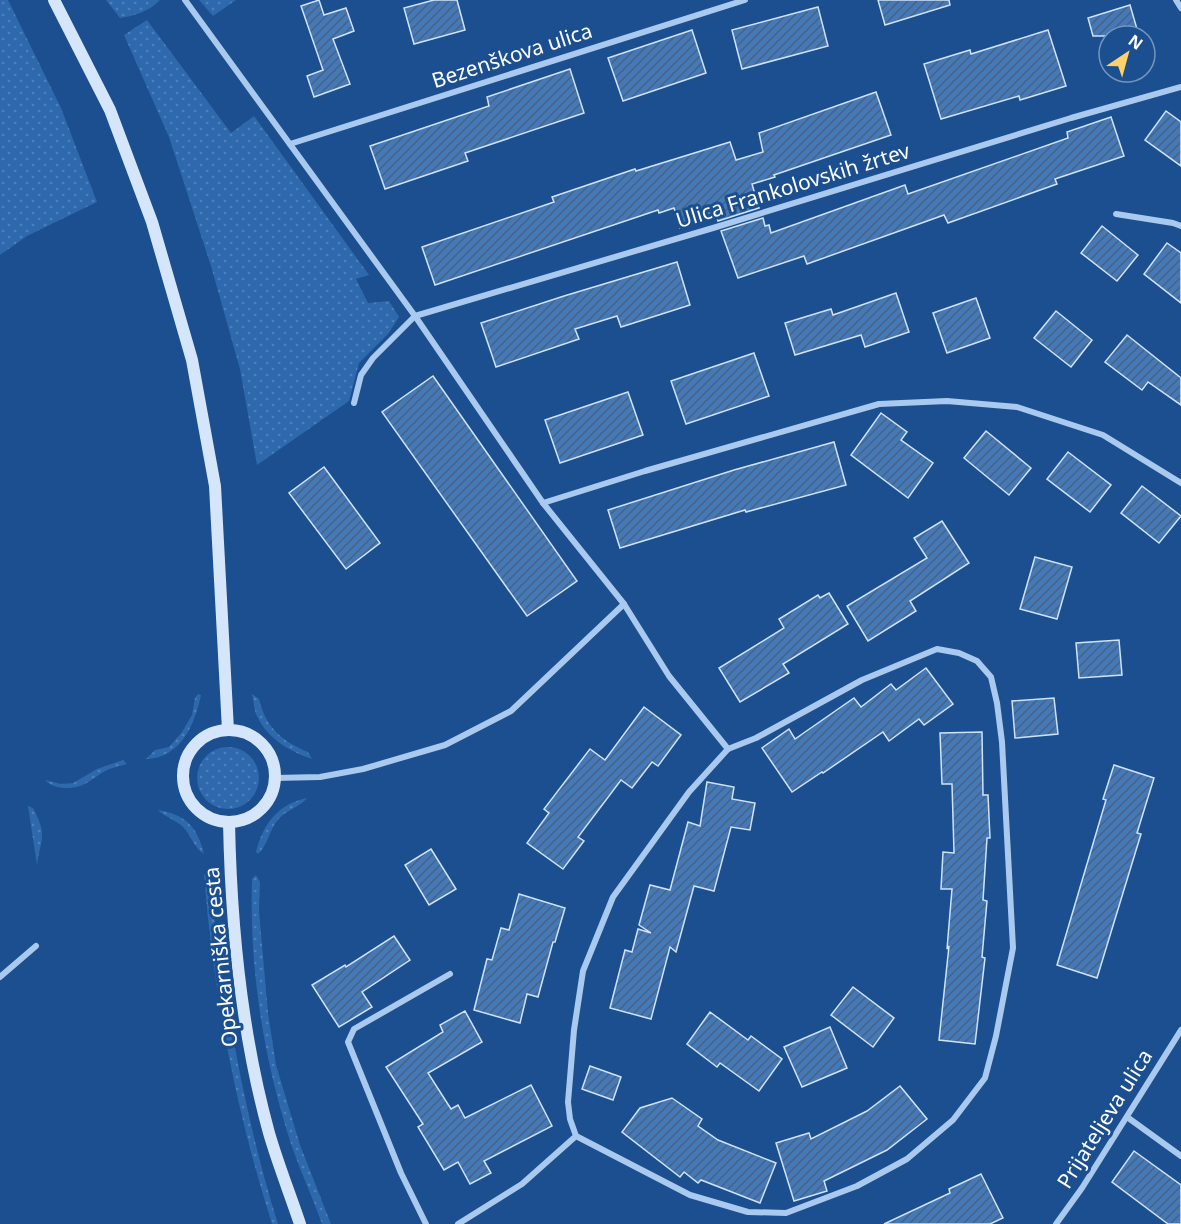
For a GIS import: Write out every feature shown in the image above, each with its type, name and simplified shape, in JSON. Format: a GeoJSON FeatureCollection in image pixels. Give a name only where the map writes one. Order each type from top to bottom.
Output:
{"type":"FeatureCollection","features":[{"type":"Feature","properties":{"kind":"street"},"geometry":{"type":"LineString","coordinates":[[54,0],[110,110],[152,222],[192,360],[215,486],[228,730]]}},
{"type":"Feature","properties":{"kind":"street"},"geometry":{"type":"LineString","coordinates":[[185,0],[415,316],[543,503],[624,604],[669,676],[729,749]]}},
{"type":"Feature","properties":{"kind":"street","name":"Bezenškova ulica"},"geometry":{"type":"LineString","coordinates":[[290,144],[745,0]]}},
{"type":"Feature","properties":{"kind":"street"},"geometry":{"type":"LineString","coordinates":[[1176,0],[1181,8]]}},
{"type":"Feature","properties":{"kind":"street","name":"Ulica Frankolovskih žrtev"},"geometry":{"type":"LineString","coordinates":[[415,316],[713,228],[1071,118],[1181,87]]}},
{"type":"Feature","properties":{"kind":"street"},"geometry":{"type":"LineString","coordinates":[[1116,214],[1181,226]]}},
{"type":"Feature","properties":{"kind":"street"},"geometry":{"type":"LineString","coordinates":[[354,403],[361,375],[373,358],[415,316]]}},
{"type":"Feature","properties":{"kind":"street"},"geometry":{"type":"LineString","coordinates":[[543,503],[879,404],[947,401],[1017,407],[1103,435],[1181,483]]}},
{"type":"Feature","properties":{"kind":"street"},"geometry":{"type":"LineString","coordinates":[[275,778],[320,777],[363,769],[445,745],[511,711],[624,604]]}},
{"type":"Feature","properties":{"kind":"street"},"geometry":{"type":"LineString","coordinates":[[938,649],[959,653],[977,660],[991,677],[997,703],[1002,742],[1013,948],[996,1036],[985,1078],[953,1120],[907,1159],[857,1186],[786,1213],[748,1212],[690,1195],[576,1136],[570,1119],[568,1102],[574,1030],[583,971],[613,897],[689,792],[729,749],[756,738],[862,680],[938,649]]}},
{"type":"Feature","properties":{"kind":"street"},"geometry":{"type":"LineString","coordinates":[[228,730],[243,732],[256,739],[267,750],[274,763],[275,778],[273,792],[266,804],[255,814],[243,820],[229,822],[216,820],[204,814],[194,805],[187,794],[184,765],[200,740],[213,733],[228,730]]}},
{"type":"Feature","properties":{"kind":"street","name":"Opekarniška cesta"},"geometry":{"type":"LineString","coordinates":[[229,822],[233,918],[240,987],[250,1046],[269,1133],[300,1224]]}},
{"type":"Feature","properties":{"kind":"street"},"geometry":{"type":"LineString","coordinates":[[0,977],[36,946]]}},
{"type":"Feature","properties":{"kind":"street"},"geometry":{"type":"LineString","coordinates":[[426,1224],[402,1173],[348,1042],[354,1029],[450,974]]}},
{"type":"Feature","properties":{"kind":"street","name":"Prijateljeva ulica"},"geometry":{"type":"LineString","coordinates":[[1060,1223],[1181,1030]]}},
{"type":"Feature","properties":{"kind":"street"},"geometry":{"type":"LineString","coordinates":[[1128,1117],[1181,1156]]}},
{"type":"Feature","properties":{"kind":"street"},"geometry":{"type":"LineString","coordinates":[[458,1224],[522,1184],[576,1136]]}},
{"type":"Feature","properties":{"kind":"shaded area"},"geometry":{"type":"Polygon","coordinates":[[[0,0],[8,0],[61,108],[97,202],[27,236],[0,255],[0,0]]]}},
{"type":"Feature","properties":{"kind":"shaded area"},"geometry":{"type":"Polygon","coordinates":[[[106,0],[160,0],[142,12],[120,18],[106,0]]]}},
{"type":"Feature","properties":{"kind":"shaded area"},"geometry":{"type":"Polygon","coordinates":[[[199,0],[236,0],[213,16],[199,0]]]}},
{"type":"Feature","properties":{"kind":"shaded area"},"geometry":{"type":"Polygon","coordinates":[[[147,20],[231,133],[254,116],[369,275],[356,279],[368,303],[389,301],[399,317],[388,334],[359,363],[349,401],[257,465],[240,369],[211,266],[169,137],[124,35],[147,20]]]}},
{"type":"Feature","properties":{"kind":"shaded area"},"geometry":{"type":"Polygon","coordinates":[[[198,694],[201,695],[195,717],[184,738],[169,753],[146,759],[155,750],[169,747],[182,732],[192,715],[198,694]]]}},
{"type":"Feature","properties":{"kind":"shaded area"},"geometry":{"type":"Polygon","coordinates":[[[252,694],[259,699],[266,718],[276,732],[290,743],[308,752],[312,759],[288,748],[262,726],[255,710],[252,694]]]}},
{"type":"Feature","properties":{"kind":"shaded area"},"geometry":{"type":"Polygon","coordinates":[[[222,747],[234,747],[250,756],[257,766],[259,778],[257,790],[250,800],[234,809],[222,809],[211,804],[202,795],[197,784],[197,772],[202,761],[211,752],[222,747]]]}},
{"type":"Feature","properties":{"kind":"shaded area"},"geometry":{"type":"Polygon","coordinates":[[[123,760],[127,764],[109,769],[85,784],[75,787],[53,786],[45,780],[61,784],[73,783],[97,769],[123,760]]]}},
{"type":"Feature","properties":{"kind":"shaded area"},"geometry":{"type":"Polygon","coordinates":[[[307,798],[280,817],[258,854],[256,852],[259,842],[273,817],[288,805],[307,798]]]}},
{"type":"Feature","properties":{"kind":"shaded area"},"geometry":{"type":"Polygon","coordinates":[[[28,806],[33,808],[42,831],[37,865],[28,806]]]}},
{"type":"Feature","properties":{"kind":"shaded area"},"geometry":{"type":"Polygon","coordinates":[[[158,810],[176,815],[189,824],[198,836],[204,854],[183,827],[158,810]]]}},
{"type":"Feature","properties":{"kind":"shaded area"},"geometry":{"type":"Polygon","coordinates":[[[204,874],[208,874],[244,1094],[278,1224],[272,1224],[237,1095],[213,963],[204,874]]]}},
{"type":"Feature","properties":{"kind":"shaded area"},"geometry":{"type":"Polygon","coordinates":[[[256,875],[260,882],[259,911],[268,1013],[276,1065],[300,1145],[331,1224],[322,1224],[296,1157],[282,1115],[266,1048],[253,947],[252,879],[256,875]]]}},
{"type":"Feature","properties":{"kind":"building"},"geometry":{"type":"Polygon","coordinates":[[[319,0],[324,15],[346,8],[354,31],[333,39],[350,84],[314,97],[307,76],[323,70],[301,6],[319,0]]]}},
{"type":"Feature","properties":{"kind":"building"},"geometry":{"type":"Polygon","coordinates":[[[434,0],[457,0],[465,30],[414,44],[404,8],[434,0]]]}},
{"type":"Feature","properties":{"kind":"building"},"geometry":{"type":"Polygon","coordinates":[[[878,0],[949,0],[950,5],[885,25],[878,0]]]}},
{"type":"Feature","properties":{"kind":"building"},"geometry":{"type":"Polygon","coordinates":[[[1130,5],[1136,24],[1097,24],[1097,36],[1093,36],[1088,18],[1130,5]]]}},
{"type":"Feature","properties":{"kind":"building"},"geometry":{"type":"Polygon","coordinates":[[[818,7],[828,46],[742,69],[732,30],[818,7]]]}},
{"type":"Feature","properties":{"kind":"building"},"geometry":{"type":"Polygon","coordinates":[[[692,30],[706,73],[623,101],[608,58],[692,30]]]}},
{"type":"Feature","properties":{"kind":"building"},"geometry":{"type":"Polygon","coordinates":[[[1048,30],[1066,86],[1020,100],[1019,96],[941,119],[924,64],[970,50],[971,54],[1048,30]]]}},
{"type":"Feature","properties":{"kind":"building"},"geometry":{"type":"Polygon","coordinates":[[[570,69],[584,113],[465,153],[468,161],[385,189],[370,146],[489,106],[487,97],[570,69]]]}},
{"type":"Feature","properties":{"kind":"building"},"geometry":{"type":"Polygon","coordinates":[[[876,92],[891,135],[752,184],[759,208],[718,221],[716,215],[680,228],[674,208],[659,213],[658,210],[435,285],[422,247],[554,202],[552,197],[635,169],[636,171],[730,142],[736,160],[763,152],[759,133],[876,92]]]}},
{"type":"Feature","properties":{"kind":"building"},"geometry":{"type":"Polygon","coordinates":[[[1166,111],[1181,122],[1181,166],[1145,140],[1166,111]]]}},
{"type":"Feature","properties":{"kind":"building"},"geometry":{"type":"Polygon","coordinates":[[[1111,117],[1124,156],[1055,179],[1057,184],[948,223],[944,215],[807,264],[804,256],[738,278],[721,231],[763,218],[765,226],[769,225],[771,233],[905,185],[908,194],[1068,138],[1067,132],[1111,117]]]}},
{"type":"Feature","properties":{"kind":"building"},"geometry":{"type":"Polygon","coordinates":[[[1102,226],[1138,255],[1117,281],[1081,253],[1102,226]]]}},
{"type":"Feature","properties":{"kind":"building"},"geometry":{"type":"Polygon","coordinates":[[[1167,243],[1181,253],[1181,303],[1144,274],[1167,243]]]}},
{"type":"Feature","properties":{"kind":"building"},"geometry":{"type":"Polygon","coordinates":[[[677,262],[690,305],[621,327],[617,316],[575,329],[579,339],[496,367],[481,323],[677,262]]]}},
{"type":"Feature","properties":{"kind":"building"},"geometry":{"type":"Polygon","coordinates":[[[896,293],[909,332],[865,347],[861,335],[795,355],[785,323],[831,309],[833,315],[896,293]]]}},
{"type":"Feature","properties":{"kind":"building"},"geometry":{"type":"Polygon","coordinates":[[[976,298],[990,338],[947,353],[933,313],[976,298]]]}},
{"type":"Feature","properties":{"kind":"building"},"geometry":{"type":"Polygon","coordinates":[[[1056,311],[1092,340],[1071,367],[1034,338],[1056,311]]]}},
{"type":"Feature","properties":{"kind":"building"},"geometry":{"type":"Polygon","coordinates":[[[1127,335],[1181,378],[1181,405],[1148,382],[1142,390],[1105,362],[1127,335]]]}},
{"type":"Feature","properties":{"kind":"building"},"geometry":{"type":"Polygon","coordinates":[[[754,353],[769,396],[686,424],[671,381],[754,353]]]}},
{"type":"Feature","properties":{"kind":"building"},"geometry":{"type":"Polygon","coordinates":[[[433,376],[577,581],[527,616],[382,412],[433,376]]]}},
{"type":"Feature","properties":{"kind":"building"},"geometry":{"type":"Polygon","coordinates":[[[628,392],[643,435],[560,463],[545,420],[628,392]]]}},
{"type":"Feature","properties":{"kind":"building"},"geometry":{"type":"Polygon","coordinates":[[[881,413],[907,432],[901,440],[933,463],[908,498],[851,455],[881,413]]]}},
{"type":"Feature","properties":{"kind":"building"},"geometry":{"type":"Polygon","coordinates":[[[986,431],[1031,468],[1009,495],[964,458],[986,431]]]}},
{"type":"Feature","properties":{"kind":"building"},"geometry":{"type":"Polygon","coordinates":[[[834,442],[846,485],[746,512],[745,510],[620,548],[608,510],[734,470],[834,442]]]}},
{"type":"Feature","properties":{"kind":"building"},"geometry":{"type":"Polygon","coordinates":[[[1068,452],[1111,485],[1090,512],[1047,479],[1068,452]]]}},
{"type":"Feature","properties":{"kind":"building"},"geometry":{"type":"Polygon","coordinates":[[[324,467],[380,543],[346,569],[289,493],[324,467]]]}},
{"type":"Feature","properties":{"kind":"building"},"geometry":{"type":"Polygon","coordinates":[[[1142,486],[1181,516],[1159,543],[1121,513],[1142,486]]]}},
{"type":"Feature","properties":{"kind":"building"},"geometry":{"type":"Polygon","coordinates":[[[942,521],[969,563],[910,601],[916,611],[868,641],[847,606],[927,558],[914,538],[942,521]]]}},
{"type":"Feature","properties":{"kind":"building"},"geometry":{"type":"Polygon","coordinates":[[[1035,557],[1072,567],[1057,619],[1020,609],[1035,557]]]}},
{"type":"Feature","properties":{"kind":"building"},"geometry":{"type":"Polygon","coordinates":[[[829,593],[848,624],[783,664],[789,673],[740,702],[719,668],[784,628],[779,619],[818,595],[820,598],[829,593]]]}},
{"type":"Feature","properties":{"kind":"building"},"geometry":{"type":"Polygon","coordinates":[[[1119,640],[1122,675],[1079,678],[1076,643],[1119,640]]]}},
{"type":"Feature","properties":{"kind":"building"},"geometry":{"type":"Polygon","coordinates":[[[926,668],[953,704],[924,725],[919,719],[889,741],[883,732],[792,792],[762,748],[789,729],[795,739],[854,698],[861,707],[891,684],[896,690],[926,668]]]}},
{"type":"Feature","properties":{"kind":"building"},"geometry":{"type":"Polygon","coordinates":[[[1054,698],[1058,734],[1015,738],[1012,701],[1054,698]]]}},
{"type":"Feature","properties":{"kind":"building"},"geometry":{"type":"Polygon","coordinates":[[[644,707],[681,735],[658,766],[652,762],[632,788],[621,780],[578,837],[584,841],[563,869],[527,843],[549,813],[544,809],[590,749],[605,760],[644,707]]]}},
{"type":"Feature","properties":{"kind":"building"},"geometry":{"type":"Polygon","coordinates":[[[982,732],[983,795],[988,795],[990,838],[987,838],[983,900],[987,901],[982,957],[985,958],[975,1044],[939,1040],[949,946],[947,949],[952,889],[941,889],[943,852],[954,853],[952,784],[942,784],[940,733],[982,732]]]}},
{"type":"Feature","properties":{"kind":"building"},"geometry":{"type":"Polygon","coordinates":[[[1114,765],[1154,778],[1137,833],[1141,834],[1097,978],[1057,965],[1106,800],[1103,799],[1114,765]]]}},
{"type":"Feature","properties":{"kind":"building"},"geometry":{"type":"Polygon","coordinates":[[[707,782],[734,787],[732,799],[755,803],[750,830],[731,827],[714,891],[694,886],[676,952],[670,947],[651,1019],[610,1008],[625,950],[632,952],[638,929],[651,933],[639,925],[650,885],[670,890],[688,822],[700,826],[707,782]]]}},
{"type":"Feature","properties":{"kind":"building"},"geometry":{"type":"Polygon","coordinates":[[[431,849],[456,889],[429,905],[405,865],[431,849]]]}},
{"type":"Feature","properties":{"kind":"building"},"geometry":{"type":"Polygon","coordinates":[[[519,894],[565,908],[538,997],[527,994],[520,1023],[474,1010],[487,959],[492,960],[501,928],[509,930],[519,894]]]}},
{"type":"Feature","properties":{"kind":"building"},"geometry":{"type":"Polygon","coordinates":[[[394,936],[410,960],[362,992],[372,1007],[339,1027],[312,985],[345,965],[346,967],[394,936]]]}},
{"type":"Feature","properties":{"kind":"building"},"geometry":{"type":"Polygon","coordinates":[[[853,987],[894,1018],[873,1047],[831,1015],[853,987]]]}},
{"type":"Feature","properties":{"kind":"building"},"geometry":{"type":"Polygon","coordinates":[[[465,1011],[482,1042],[428,1073],[451,1109],[458,1105],[465,1118],[531,1085],[552,1126],[484,1161],[491,1173],[470,1184],[458,1162],[444,1170],[418,1127],[423,1124],[386,1067],[443,1032],[440,1025],[465,1011]]]}},
{"type":"Feature","properties":{"kind":"building"},"geometry":{"type":"Polygon","coordinates":[[[710,1012],[748,1040],[751,1036],[782,1059],[759,1091],[720,1063],[717,1067],[687,1044],[710,1012]]]}},
{"type":"Feature","properties":{"kind":"building"},"geometry":{"type":"Polygon","coordinates":[[[830,1027],[847,1068],[802,1087],[784,1047],[830,1027]]]}},
{"type":"Feature","properties":{"kind":"building"},"geometry":{"type":"Polygon","coordinates":[[[590,1066],[621,1077],[613,1100],[582,1089],[590,1066]]]}},
{"type":"Feature","properties":{"kind":"building"},"geometry":{"type":"Polygon","coordinates":[[[900,1086],[927,1119],[887,1150],[824,1181],[827,1191],[794,1201],[776,1143],[809,1133],[811,1139],[867,1111],[900,1086]]]}},
{"type":"Feature","properties":{"kind":"building"},"geometry":{"type":"Polygon","coordinates":[[[672,1098],[702,1119],[698,1126],[718,1140],[776,1163],[760,1203],[701,1180],[698,1183],[684,1172],[680,1177],[622,1132],[640,1108],[672,1098]]]}},
{"type":"Feature","properties":{"kind":"building"},"geometry":{"type":"Polygon","coordinates":[[[1134,1151],[1181,1185],[1181,1224],[1168,1224],[1112,1182],[1134,1151]]]}},
{"type":"Feature","properties":{"kind":"building"},"geometry":{"type":"Polygon","coordinates":[[[981,1174],[1003,1218],[990,1224],[884,1224],[950,1193],[949,1189],[981,1174]]]}}]}
